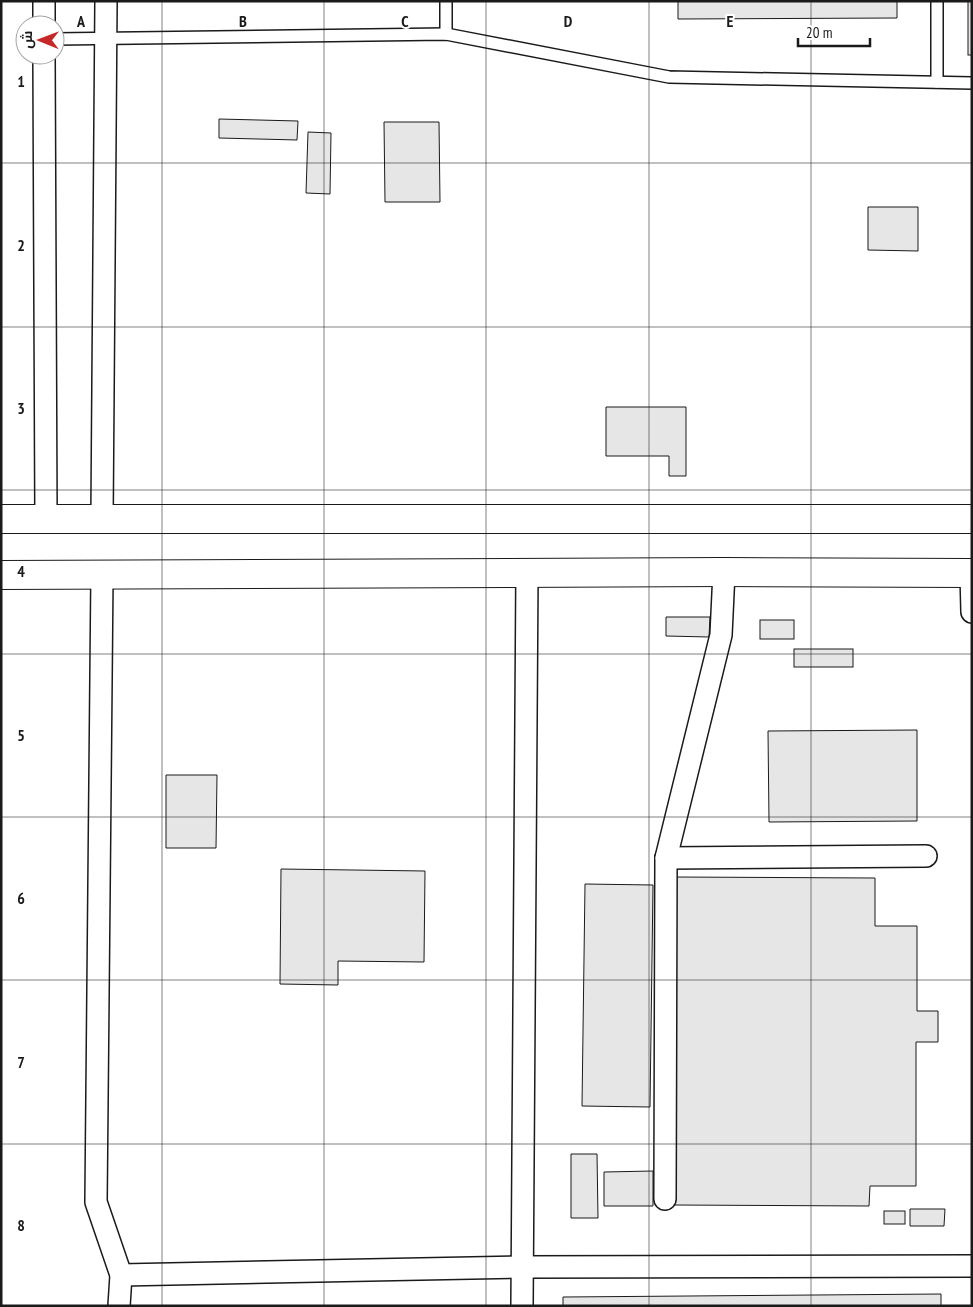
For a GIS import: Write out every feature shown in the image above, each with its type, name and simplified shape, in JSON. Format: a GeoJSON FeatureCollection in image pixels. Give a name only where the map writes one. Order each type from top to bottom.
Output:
{"type":"FeatureCollection","features":[{"type":"Feature","properties":{"kind":"street"},"geometry":{"type":"LineString","coordinates":[[44,1],[44,15]]}},
{"type":"Feature","properties":{"kind":"street"},"geometry":{"type":"LineString","coordinates":[[102,518],[106,1]]}},
{"type":"Feature","properties":{"kind":"street"},"geometry":{"type":"LineString","coordinates":[[44,65],[46,518]]}},
{"type":"Feature","properties":{"kind":"street"},"geometry":{"type":"LineString","coordinates":[[1,519],[972,519]]}},
{"type":"Feature","properties":{"kind":"street"},"geometry":{"type":"LineString","coordinates":[[522,1306],[527,572]]}},
{"type":"Feature","properties":{"kind":"street"},"geometry":{"type":"LineString","coordinates":[[1,575],[527,572],[972,574],[972,612]]}},
{"type":"Feature","properties":{"kind":"street"},"geometry":{"type":"LineString","coordinates":[[665,1199],[666,858],[721,635],[724,572]]}},
{"type":"Feature","properties":{"kind":"street"},"geometry":{"type":"LineString","coordinates":[[102,574],[96,1202],[121,1275],[118,1306]]}},
{"type":"Feature","properties":{"kind":"street"},"geometry":{"type":"LineString","coordinates":[[666,858],[926,856]]}},
{"type":"Feature","properties":{"kind":"street"},"geometry":{"type":"LineString","coordinates":[[121,1275],[523,1267],[972,1266]]}},
{"type":"Feature","properties":{"kind":"lane"},"geometry":{"type":"LineString","coordinates":[[446,1],[446,34]]}},
{"type":"Feature","properties":{"kind":"lane"},"geometry":{"type":"LineString","coordinates":[[937,1],[937,82]]}},
{"type":"Feature","properties":{"kind":"lane"},"geometry":{"type":"LineString","coordinates":[[65,39],[446,34],[669,77],[972,82]]}},
{"type":"Feature","properties":{"kind":"building"},"geometry":{"type":"Polygon","coordinates":[[[678,1],[897,1],[897,18],[678,19],[678,1]]]}},
{"type":"Feature","properties":{"kind":"building"},"geometry":{"type":"Polygon","coordinates":[[[968,1],[972,1],[972,55],[968,55],[968,1]]]}},
{"type":"Feature","properties":{"kind":"building"},"geometry":{"type":"Polygon","coordinates":[[[219,119],[298,121],[297,140],[219,138],[219,119]]]}},
{"type":"Feature","properties":{"kind":"building"},"geometry":{"type":"Polygon","coordinates":[[[384,122],[439,122],[440,202],[385,202],[384,122]]]}},
{"type":"Feature","properties":{"kind":"building"},"geometry":{"type":"Polygon","coordinates":[[[308,132],[331,133],[330,194],[306,193],[308,132]]]}},
{"type":"Feature","properties":{"kind":"building"},"geometry":{"type":"Polygon","coordinates":[[[868,207],[918,207],[918,251],[868,250],[868,207]]]}},
{"type":"Feature","properties":{"kind":"building"},"geometry":{"type":"Polygon","coordinates":[[[606,407],[686,407],[686,476],[669,476],[669,456],[606,456],[606,407]]]}},
{"type":"Feature","properties":{"kind":"building"},"geometry":{"type":"Polygon","coordinates":[[[666,617],[710,617],[709,637],[666,636],[666,617]]]}},
{"type":"Feature","properties":{"kind":"building"},"geometry":{"type":"Polygon","coordinates":[[[760,620],[794,620],[794,639],[760,639],[760,620]]]}},
{"type":"Feature","properties":{"kind":"building"},"geometry":{"type":"Polygon","coordinates":[[[794,649],[853,649],[853,667],[794,667],[794,649]]]}},
{"type":"Feature","properties":{"kind":"building"},"geometry":{"type":"Polygon","coordinates":[[[917,730],[917,821],[769,822],[768,731],[917,730]]]}},
{"type":"Feature","properties":{"kind":"building"},"geometry":{"type":"Polygon","coordinates":[[[166,775],[217,775],[216,848],[166,848],[166,775]]]}},
{"type":"Feature","properties":{"kind":"building"},"geometry":{"type":"Polygon","coordinates":[[[281,869],[425,871],[424,962],[338,961],[338,985],[280,984],[281,869]]]}},
{"type":"Feature","properties":{"kind":"building"},"geometry":{"type":"Polygon","coordinates":[[[674,877],[875,878],[875,926],[917,926],[917,1011],[938,1011],[938,1042],[916,1042],[916,1186],[870,1186],[869,1206],[673,1205],[674,877]]]}},
{"type":"Feature","properties":{"kind":"building"},"geometry":{"type":"Polygon","coordinates":[[[585,884],[653,885],[650,1107],[582,1106],[585,884]]]}},
{"type":"Feature","properties":{"kind":"building"},"geometry":{"type":"Polygon","coordinates":[[[571,1154],[597,1154],[598,1218],[571,1218],[571,1154]]]}},
{"type":"Feature","properties":{"kind":"building"},"geometry":{"type":"Polygon","coordinates":[[[653,1171],[653,1206],[604,1206],[604,1172],[653,1171]]]}},
{"type":"Feature","properties":{"kind":"building"},"geometry":{"type":"Polygon","coordinates":[[[910,1209],[945,1209],[944,1226],[910,1226],[910,1209]]]}},
{"type":"Feature","properties":{"kind":"building"},"geometry":{"type":"Polygon","coordinates":[[[884,1211],[905,1211],[905,1224],[884,1224],[884,1211]]]}},
{"type":"Feature","properties":{"kind":"building"},"geometry":{"type":"Polygon","coordinates":[[[941,1294],[941,1306],[563,1306],[563,1297],[941,1294]]]}}]}
